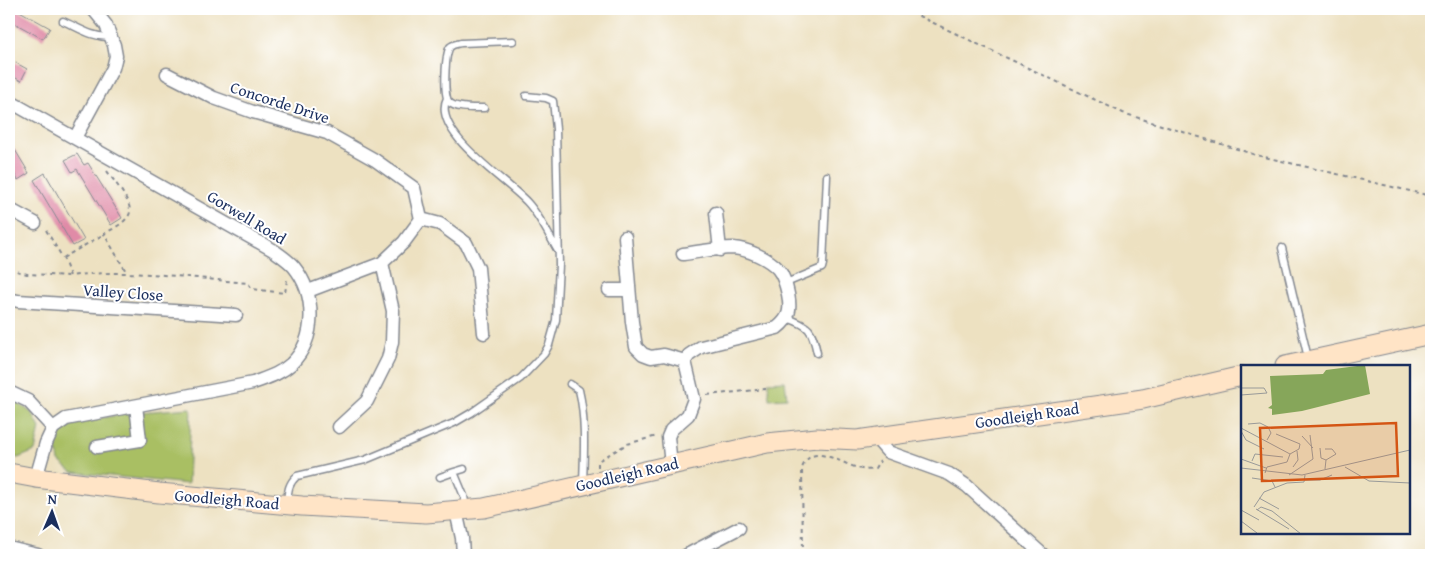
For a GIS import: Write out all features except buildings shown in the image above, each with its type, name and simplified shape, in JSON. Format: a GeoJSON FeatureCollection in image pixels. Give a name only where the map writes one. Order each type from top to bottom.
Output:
{"type":"FeatureCollection","features":[{"type":"Feature","properties":{"kind":"street"},"geometry":{"type":"LineString","coordinates":[[75,138],[113,68],[116,56],[111,37],[101,17],[93,9]]}},
{"type":"Feature","properties":{"kind":"street","name":"Concorde Drive"},"geometry":{"type":"LineString","coordinates":[[167,74],[214,98],[252,112],[327,133],[375,160],[414,188],[421,219]]}},
{"type":"Feature","properties":{"kind":"street","name":"Gorwell Road"},"geometry":{"type":"LineString","coordinates":[[9,101],[273,250],[294,266],[308,291],[311,311],[308,334],[302,349],[291,364],[275,376],[253,383],[66,419],[53,428]]}},
{"type":"Feature","properties":{"kind":"street"},"geometry":{"type":"LineString","coordinates":[[9,209],[34,223]]}},
{"type":"Feature","properties":{"kind":"street"},"geometry":{"type":"LineString","coordinates":[[716,213],[720,250]]}},
{"type":"Feature","properties":{"kind":"street"},"geometry":{"type":"LineString","coordinates":[[308,291],[382,263],[404,242],[421,219],[440,224],[466,243],[478,268],[484,333]]}},
{"type":"Feature","properties":{"kind":"street"},"geometry":{"type":"LineString","coordinates":[[625,237],[636,347],[642,354],[651,357],[664,355],[684,361]]}},
{"type":"Feature","properties":{"kind":"street"},"geometry":{"type":"LineString","coordinates":[[683,254],[732,248],[744,250],[761,258],[778,269],[786,283],[790,306],[787,318],[778,328],[701,347],[684,361]]}},
{"type":"Feature","properties":{"kind":"street"},"geometry":{"type":"LineString","coordinates":[[339,428],[367,401],[388,360],[392,342],[393,311],[382,263]]}},
{"type":"Feature","properties":{"kind":"street"},"geometry":{"type":"LineString","coordinates":[[609,290],[629,290]]}},
{"type":"Feature","properties":{"kind":"street","name":"Valley Close"},"geometry":{"type":"LineString","coordinates":[[9,299],[28,302],[236,315]]}},
{"type":"Feature","properties":{"kind":"street"},"geometry":{"type":"LineString","coordinates":[[1290,365],[1431,334]]}},
{"type":"Feature","properties":{"kind":"street"},"geometry":{"type":"LineString","coordinates":[[671,464],[668,444],[669,434],[688,415],[694,397],[684,361]]}},
{"type":"Feature","properties":{"kind":"street","name":"Goodleigh Road"},"geometry":{"type":"LineString","coordinates":[[9,473],[159,493],[287,505],[426,513],[484,508],[767,443],[817,438],[880,440],[1143,399],[1241,376]]}},
{"type":"Feature","properties":{"kind":"street"},"geometry":{"type":"LineString","coordinates":[[9,392],[28,401],[53,428],[46,443],[36,478]]}},
{"type":"Feature","properties":{"kind":"street"},"geometry":{"type":"LineString","coordinates":[[96,447],[140,440],[136,406]]}},
{"type":"Feature","properties":{"kind":"street"},"geometry":{"type":"LineString","coordinates":[[880,440],[888,452],[948,474],[967,486],[1043,555]]}},
{"type":"Feature","properties":{"kind":"street"},"geometry":{"type":"LineString","coordinates":[[461,510],[463,555]]}},
{"type":"Feature","properties":{"kind":"street"},"geometry":{"type":"LineString","coordinates":[[687,555],[740,528]]}},
{"type":"Feature","properties":{"kind":"street"},"geometry":{"type":"LineString","coordinates":[[9,548],[38,555]]}},
{"type":"Feature","properties":{"kind":"lane"},"geometry":{"type":"LineString","coordinates":[[63,20],[94,36],[111,37]]}},
{"type":"Feature","properties":{"kind":"lane"},"geometry":{"type":"LineString","coordinates":[[513,41],[461,42],[450,47],[446,64],[447,98],[444,110],[452,132],[527,202],[540,220],[558,252]]}},
{"type":"Feature","properties":{"kind":"lane"},"geometry":{"type":"LineString","coordinates":[[287,505],[288,489],[291,481],[297,476],[365,460],[454,423],[521,378],[550,345],[554,331],[557,304],[556,129],[553,101],[546,98],[526,96]]}},
{"type":"Feature","properties":{"kind":"lane"},"geometry":{"type":"LineString","coordinates":[[447,98],[450,103],[455,105],[484,108]]}},
{"type":"Feature","properties":{"kind":"lane"},"geometry":{"type":"LineString","coordinates":[[786,283],[822,268],[824,264],[827,176]]}},
{"type":"Feature","properties":{"kind":"lane"},"geometry":{"type":"LineString","coordinates":[[1282,248],[1309,361]]}},
{"type":"Feature","properties":{"kind":"lane"},"geometry":{"type":"LineString","coordinates":[[787,318],[809,328],[817,353]]}},
{"type":"Feature","properties":{"kind":"lane"},"geometry":{"type":"LineString","coordinates":[[570,384],[578,390],[580,396],[583,437],[590,483]]}},
{"type":"Feature","properties":{"kind":"lane"},"geometry":{"type":"LineString","coordinates":[[440,477],[464,469]]}},
{"type":"Feature","properties":{"kind":"lane"},"geometry":{"type":"LineString","coordinates":[[454,472],[464,496],[461,510]]}},
{"type":"Feature","properties":{"kind":"path"},"geometry":{"type":"LineString","coordinates":[[904,9],[1123,113],[1256,155],[1431,196]]}},
{"type":"Feature","properties":{"kind":"path"},"geometry":{"type":"LineString","coordinates":[[63,258],[124,221],[129,215],[130,210],[124,194],[106,170]]}},
{"type":"Feature","properties":{"kind":"path"},"geometry":{"type":"LineString","coordinates":[[34,223],[48,232],[63,258],[70,276]]}},
{"type":"Feature","properties":{"kind":"path"},"geometry":{"type":"LineString","coordinates":[[104,234],[127,273]]}},
{"type":"Feature","properties":{"kind":"path"},"geometry":{"type":"LineString","coordinates":[[9,269],[26,274],[70,276],[127,273],[248,283],[252,289],[285,293],[288,262]]}},
{"type":"Feature","properties":{"kind":"path"},"geometry":{"type":"LineString","coordinates":[[694,397],[766,389]]}},
{"type":"Feature","properties":{"kind":"path"},"geometry":{"type":"LineString","coordinates":[[590,483],[598,461],[618,448],[644,439],[669,434]]}},
{"type":"Feature","properties":{"kind":"path"},"geometry":{"type":"LineString","coordinates":[[803,555],[802,468],[806,460],[813,455],[827,456],[860,469],[874,469],[879,464],[880,440]]}},
{"type":"Feature","properties":{"kind":"green space"},"geometry":{"type":"Polygon","coordinates":[[[785,381],[787,398],[769,399],[768,382],[785,381]]]}},
{"type":"Feature","properties":{"kind":"green space"},"geometry":{"type":"Polygon","coordinates":[[[9,397],[32,413],[40,428],[35,451],[18,458],[9,456],[9,397]]]}},
{"type":"Feature","properties":{"kind":"green space"},"geometry":{"type":"Polygon","coordinates":[[[191,408],[188,484],[72,472],[59,461],[55,441],[64,428],[85,421],[128,413],[191,408]]]}}]}
